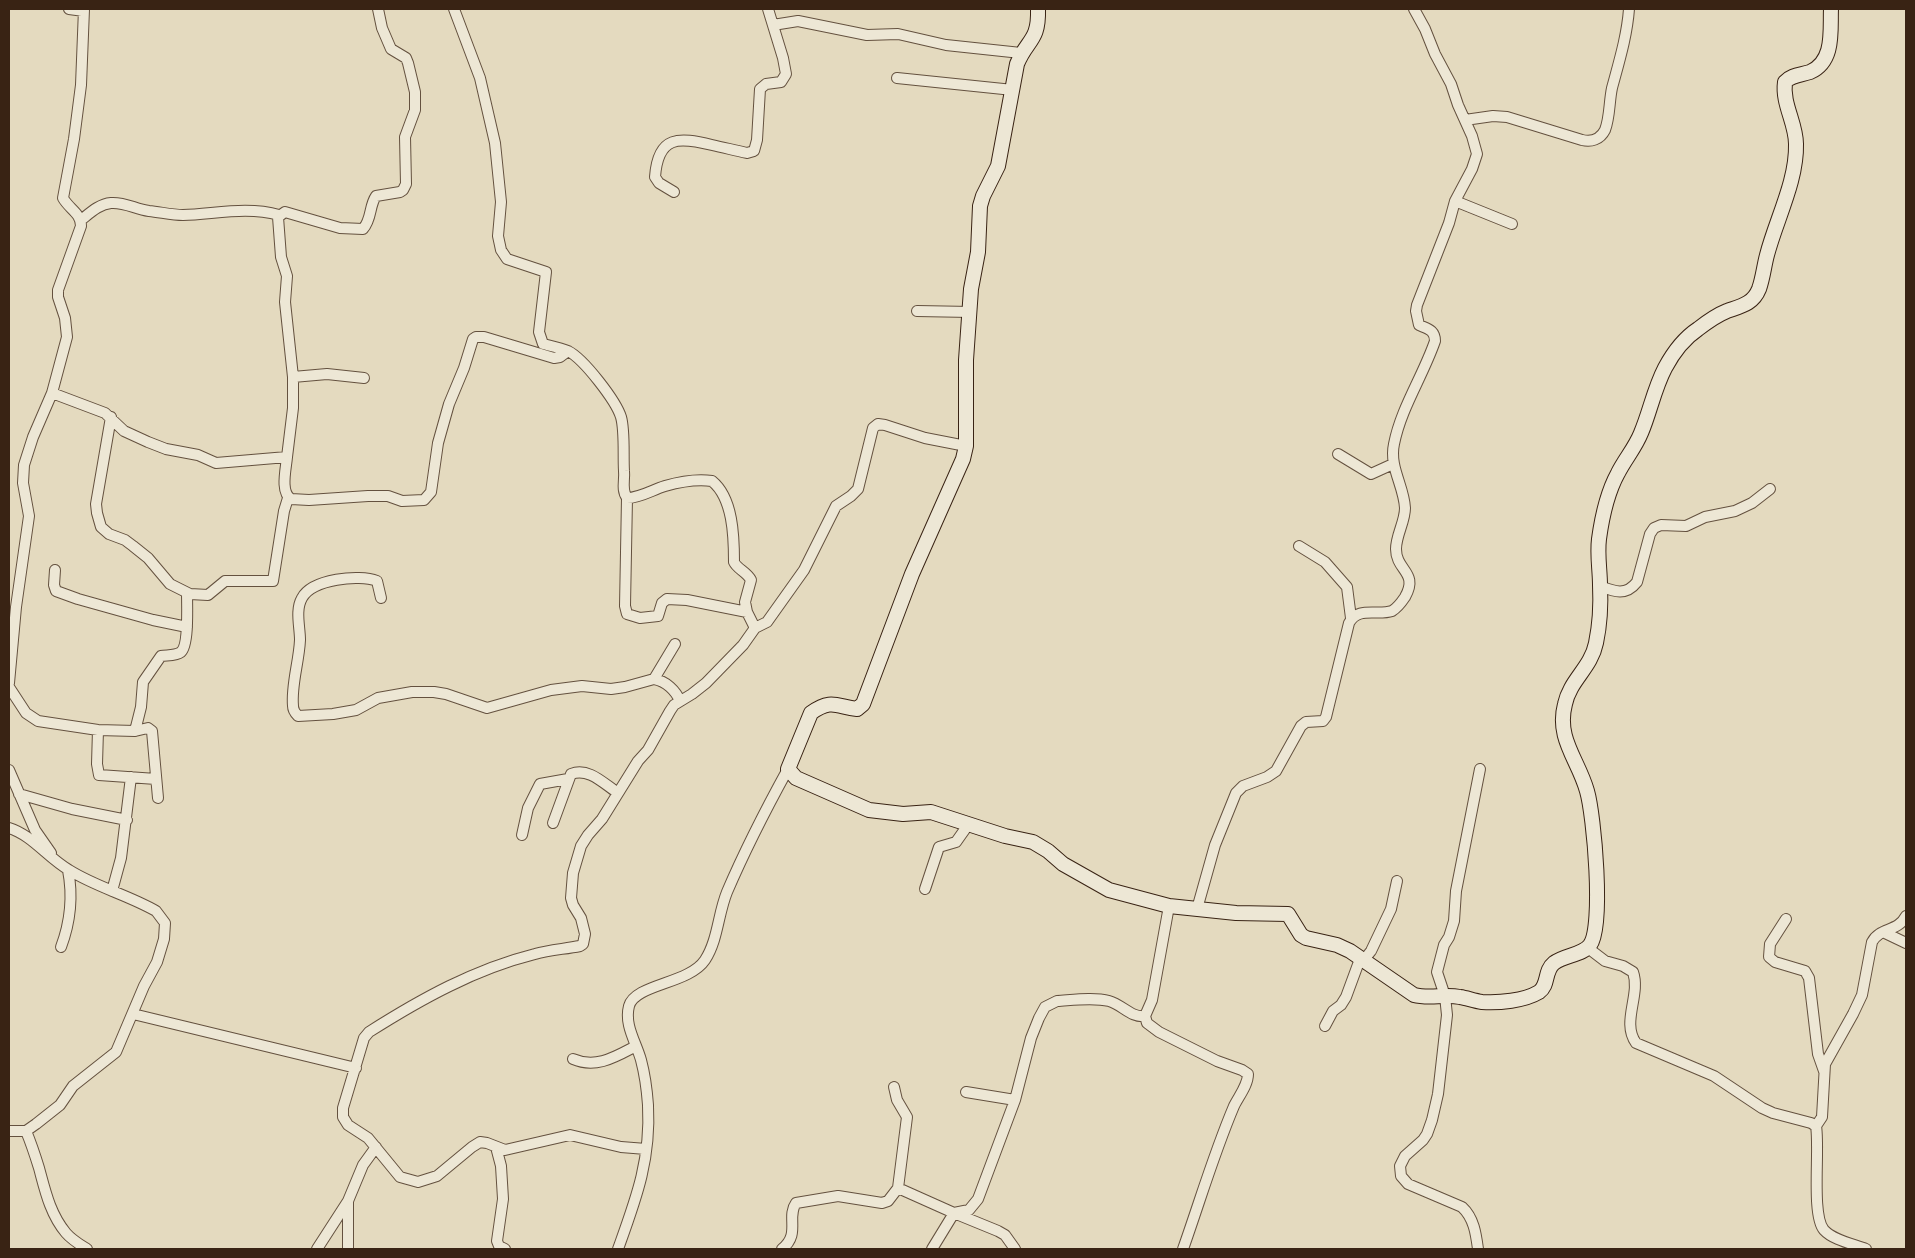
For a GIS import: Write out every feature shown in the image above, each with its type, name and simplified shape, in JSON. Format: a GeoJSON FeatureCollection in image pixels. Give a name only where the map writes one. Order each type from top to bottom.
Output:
{"type":"FeatureCollection","features":[{"type":"Feature","properties":{"kind":"street"},"geometry":{"type":"LineString","coordinates":[[69,9],[84,10],[81,85],[74,139],[63,198],[81,220]]}},
{"type":"Feature","properties":{"kind":"street"},"geometry":{"type":"LineString","coordinates":[[9,682],[17,598],[29,516],[23,483],[24,465],[33,437],[52,393],[66,337],[65,318],[58,298],[58,290],[79,234],[81,220],[101,206],[110,203],[121,203],[145,211],[180,215],[231,210],[268,212],[279,215],[285,212],[340,228],[364,229],[370,219],[372,204],[376,196],[400,192],[405,187],[405,137],[413,120],[415,110],[415,92],[408,63],[406,58],[391,50],[382,28],[378,9]]}},
{"type":"Feature","properties":{"kind":"street"},"geometry":{"type":"LineString","coordinates":[[454,9],[480,78],[495,143],[501,202],[498,236],[500,250],[507,258],[546,272],[539,332],[542,344],[568,351],[576,356],[602,385],[618,409],[622,419],[624,489],[627,498],[625,606],[627,614],[640,618],[655,617],[659,614],[662,603],[667,599],[688,600],[747,612]]}},
{"type":"Feature","properties":{"kind":"street"},"geometry":{"type":"LineString","coordinates":[[674,192],[655,177],[658,160],[663,148],[672,142],[689,140],[747,153],[754,151],[757,140],[760,89],[766,84],[781,82],[786,74],[768,9]]}},
{"type":"Feature","properties":{"kind":"street"},"geometry":{"type":"LineString","coordinates":[[618,1249],[640,1187],[646,1149],[648,1106],[643,1071],[628,1022],[630,1004],[634,997],[642,992],[684,977],[700,967],[705,960],[710,950],[726,894],[761,819],[788,769],[811,713],[820,707],[832,704],[858,709],[863,704],[912,574],[964,459],[966,446],[966,360],[971,289],[978,252],[980,206],[998,166],[1017,64],[1021,53],[1034,37],[1037,29],[1038,9]]}},
{"type":"Feature","properties":{"kind":"street"},"geometry":{"type":"LineString","coordinates":[[1197,909],[1215,845],[1236,793],[1243,786],[1276,772],[1301,726],[1306,722],[1322,721],[1326,717],[1349,623],[1352,618],[1356,614],[1392,611],[1403,600],[1410,585],[1410,578],[1397,557],[1396,546],[1403,524],[1405,506],[1393,464],[1394,444],[1400,424],[1435,342],[1435,335],[1432,331],[1419,325],[1416,311],[1428,274],[1449,223],[1455,201],[1476,161],[1477,154],[1472,136],[1451,84],[1414,9]]}},
{"type":"Feature","properties":{"kind":"street"},"geometry":{"type":"LineString","coordinates":[[1465,120],[1493,116],[1507,117],[1582,140],[1597,140],[1604,132],[1612,89],[1628,27],[1629,9]]}},
{"type":"Feature","properties":{"kind":"street"},"geometry":{"type":"LineString","coordinates":[[788,769],[792,775],[801,781],[869,810],[903,814],[931,812],[968,825],[1033,842],[1048,851],[1063,864],[1109,890],[1169,906],[1236,913],[1288,914],[1301,935],[1306,938],[1337,945],[1350,951],[1414,995],[1421,997],[1460,997],[1492,1002],[1517,999],[1534,994],[1543,988],[1547,972],[1553,964],[1588,948],[1594,935],[1597,887],[1590,807],[1582,778],[1564,737],[1563,721],[1565,702],[1569,691],[1593,656],[1600,615],[1598,549],[1607,500],[1619,470],[1640,436],[1665,369],[1677,349],[1691,334],[1726,312],[1751,302],[1758,292],[1766,257],[1787,193],[1797,148],[1787,106],[1785,82],[1812,71],[1827,54],[1830,43],[1831,9]]}},
{"type":"Feature","properties":{"kind":"street"},"geometry":{"type":"LineString","coordinates":[[773,25],[798,22],[867,35],[898,34],[946,45],[1021,53]]}},
{"type":"Feature","properties":{"kind":"street"},"geometry":{"type":"LineString","coordinates":[[897,78],[1013,90]]}},
{"type":"Feature","properties":{"kind":"street"},"geometry":{"type":"LineString","coordinates":[[1455,201],[1512,224]]}},
{"type":"Feature","properties":{"kind":"street"},"geometry":{"type":"LineString","coordinates":[[111,417],[96,504],[101,527],[109,534],[125,540],[133,546],[148,558],[170,584],[187,593],[200,596],[208,595],[222,584],[230,581],[273,581],[284,511],[288,498],[285,486],[293,408],[293,376],[285,302],[286,276],[281,257],[277,225],[279,215]]}},
{"type":"Feature","properties":{"kind":"street"},"geometry":{"type":"LineString","coordinates":[[917,311],[970,312]]}},
{"type":"Feature","properties":{"kind":"street"},"geometry":{"type":"LineString","coordinates":[[288,498],[309,500],[388,496],[402,501],[424,500],[431,492],[438,443],[449,404],[464,368],[472,339],[484,337],[554,358],[560,357],[568,351]]}},
{"type":"Feature","properties":{"kind":"street"},"geometry":{"type":"LineString","coordinates":[[293,376],[327,374],[364,378]]}},
{"type":"Feature","properties":{"kind":"street"},"geometry":{"type":"LineString","coordinates":[[52,393],[105,413],[124,431],[148,442],[198,455],[216,463],[287,457]]}},
{"type":"Feature","properties":{"kind":"street"},"geometry":{"type":"LineString","coordinates":[[646,1149],[621,1146],[570,1135],[532,1142],[505,1150],[487,1142],[480,1142],[438,1176],[418,1182],[400,1177],[368,1138],[348,1125],[343,1117],[343,1108],[364,1038],[369,1032],[446,988],[500,964],[535,953],[583,944],[586,940],[581,918],[572,902],[575,865],[588,835],[602,819],[638,761],[656,737],[670,711],[680,701],[706,683],[743,645],[756,628],[767,622],[804,570],[836,506],[858,489],[873,428],[878,424],[885,425],[925,438],[966,446]]}},
{"type":"Feature","properties":{"kind":"street"},"geometry":{"type":"LineString","coordinates":[[1338,454],[1371,474],[1393,464]]}},
{"type":"Feature","properties":{"kind":"street"},"geometry":{"type":"LineString","coordinates":[[627,498],[636,497],[666,486],[705,480],[716,484],[722,492],[730,513],[734,562],[752,580],[745,602],[747,612],[756,628]]}},
{"type":"Feature","properties":{"kind":"street"},"geometry":{"type":"LineString","coordinates":[[1600,586],[1617,593],[1633,588],[1638,582],[1650,534],[1654,528],[1661,525],[1686,526],[1705,517],[1735,511],[1752,503],[1770,488]]}},
{"type":"Feature","properties":{"kind":"street"},"geometry":{"type":"LineString","coordinates":[[1298,546],[1325,562],[1347,587],[1352,618]]}},
{"type":"Feature","properties":{"kind":"street"},"geometry":{"type":"LineString","coordinates":[[55,570],[54,585],[56,591],[153,620],[187,626]]}},
{"type":"Feature","properties":{"kind":"street"},"geometry":{"type":"LineString","coordinates":[[381,598],[377,581],[367,578],[331,580],[304,594],[299,606],[299,658],[293,698],[293,708],[298,716],[333,714],[356,710],[378,698],[412,692],[446,694],[487,708],[551,690],[582,686],[611,689],[654,679],[671,688],[680,701]]}},
{"type":"Feature","properties":{"kind":"street"},"geometry":{"type":"LineString","coordinates":[[135,731],[141,707],[143,682],[161,656],[182,652],[187,626],[187,593]]}},
{"type":"Feature","properties":{"kind":"street"},"geometry":{"type":"LineString","coordinates":[[654,679],[675,644]]}},
{"type":"Feature","properties":{"kind":"street"},"geometry":{"type":"LineString","coordinates":[[9,686],[26,712],[38,721],[98,730],[135,731],[148,728],[152,731],[158,798]]}},
{"type":"Feature","properties":{"kind":"street"},"geometry":{"type":"LineString","coordinates":[[98,730],[98,773],[101,776],[156,778]]}},
{"type":"Feature","properties":{"kind":"street"},"geometry":{"type":"LineString","coordinates":[[1478,1249],[1476,1234],[1468,1212],[1462,1207],[1408,1184],[1403,1180],[1400,1166],[1405,1156],[1423,1140],[1432,1120],[1442,1066],[1447,1015],[1445,996],[1437,972],[1444,945],[1454,921],[1456,891],[1480,769]]}},
{"type":"Feature","properties":{"kind":"street"},"geometry":{"type":"LineString","coordinates":[[9,770],[35,830],[59,864]]}},
{"type":"Feature","properties":{"kind":"street"},"geometry":{"type":"LineString","coordinates":[[553,823],[568,778],[575,772],[584,772],[597,778],[618,793]]}},
{"type":"Feature","properties":{"kind":"street"},"geometry":{"type":"LineString","coordinates":[[112,891],[121,858],[132,777]]}},
{"type":"Feature","properties":{"kind":"street"},"geometry":{"type":"LineString","coordinates":[[522,835],[528,808],[540,784],[568,778]]}},
{"type":"Feature","properties":{"kind":"street"},"geometry":{"type":"LineString","coordinates":[[19,794],[72,809],[127,820]]}},
{"type":"Feature","properties":{"kind":"street"},"geometry":{"type":"LineString","coordinates":[[925,889],[939,847],[956,842],[968,825]]}},
{"type":"Feature","properties":{"kind":"street"},"geometry":{"type":"LineString","coordinates":[[9,828],[29,840],[68,870],[149,907],[160,914],[165,922],[164,940],[157,962],[144,986],[116,1052],[73,1086],[60,1105],[26,1131],[9,1130]]}},
{"type":"Feature","properties":{"kind":"street"},"geometry":{"type":"LineString","coordinates":[[60,947],[65,935],[70,901],[71,885],[68,870]]}},
{"type":"Feature","properties":{"kind":"street"},"geometry":{"type":"LineString","coordinates":[[1325,1026],[1333,1011],[1341,1005],[1346,997],[1360,959],[1369,954],[1391,909],[1397,882]]}},
{"type":"Feature","properties":{"kind":"street"},"geometry":{"type":"LineString","coordinates":[[1145,1016],[1150,1010],[1169,906]]}},
{"type":"Feature","properties":{"kind":"street"},"geometry":{"type":"LineString","coordinates":[[1866,1249],[1833,1236],[1821,1226],[1818,1208],[1816,1126],[1822,1117],[1825,1072],[1828,1058],[1839,1042],[1862,995],[1872,942],[1877,934],[1898,926],[1906,916]]}},
{"type":"Feature","properties":{"kind":"street"},"geometry":{"type":"LineString","coordinates":[[1786,919],[1770,944],[1769,957],[1774,962],[1805,971],[1809,978],[1818,1054],[1825,1072]]}},
{"type":"Feature","properties":{"kind":"street"},"geometry":{"type":"LineString","coordinates":[[1883,932],[1906,943]]}},
{"type":"Feature","properties":{"kind":"street"},"geometry":{"type":"LineString","coordinates":[[1588,948],[1605,961],[1629,968],[1633,972],[1636,987],[1630,1031],[1636,1043],[1714,1076],[1762,1108],[1816,1126]]}},
{"type":"Feature","properties":{"kind":"street"},"geometry":{"type":"LineString","coordinates":[[932,1249],[954,1213],[969,1210],[978,1199],[1015,1100],[1031,1038],[1045,1007],[1057,1001],[1110,1001],[1134,1015],[1145,1016]]}},
{"type":"Feature","properties":{"kind":"street"},"geometry":{"type":"LineString","coordinates":[[133,1014],[356,1068]]}},
{"type":"Feature","properties":{"kind":"street"},"geometry":{"type":"LineString","coordinates":[[1145,1016],[1147,1023],[1159,1032],[1248,1074],[1206,1177],[1195,1218],[1183,1249]]}},
{"type":"Feature","properties":{"kind":"street"},"geometry":{"type":"LineString","coordinates":[[573,1059],[582,1063],[592,1064],[612,1058],[636,1046]]}},
{"type":"Feature","properties":{"kind":"street"},"geometry":{"type":"LineString","coordinates":[[782,1249],[788,1244],[793,1233],[793,1207],[796,1203],[838,1196],[882,1203],[888,1201],[898,1188],[907,1117],[897,1100],[894,1087]]}},
{"type":"Feature","properties":{"kind":"street"},"geometry":{"type":"LineString","coordinates":[[966,1092],[1015,1100]]}},
{"type":"Feature","properties":{"kind":"street"},"geometry":{"type":"LineString","coordinates":[[26,1131],[34,1152],[46,1197],[54,1214],[66,1233],[74,1241],[87,1249]]}},
{"type":"Feature","properties":{"kind":"street"},"geometry":{"type":"LineString","coordinates":[[317,1249],[348,1202],[363,1165],[376,1147]]}},
{"type":"Feature","properties":{"kind":"street"},"geometry":{"type":"LineString","coordinates":[[496,1147],[501,1166],[503,1199],[497,1241],[499,1246],[505,1249]]}},
{"type":"Feature","properties":{"kind":"street"},"geometry":{"type":"LineString","coordinates":[[898,1188],[998,1231],[1005,1235],[1016,1249]]}},
{"type":"Feature","properties":{"kind":"street"},"geometry":{"type":"LineString","coordinates":[[348,1202],[348,1249]]}}]}
